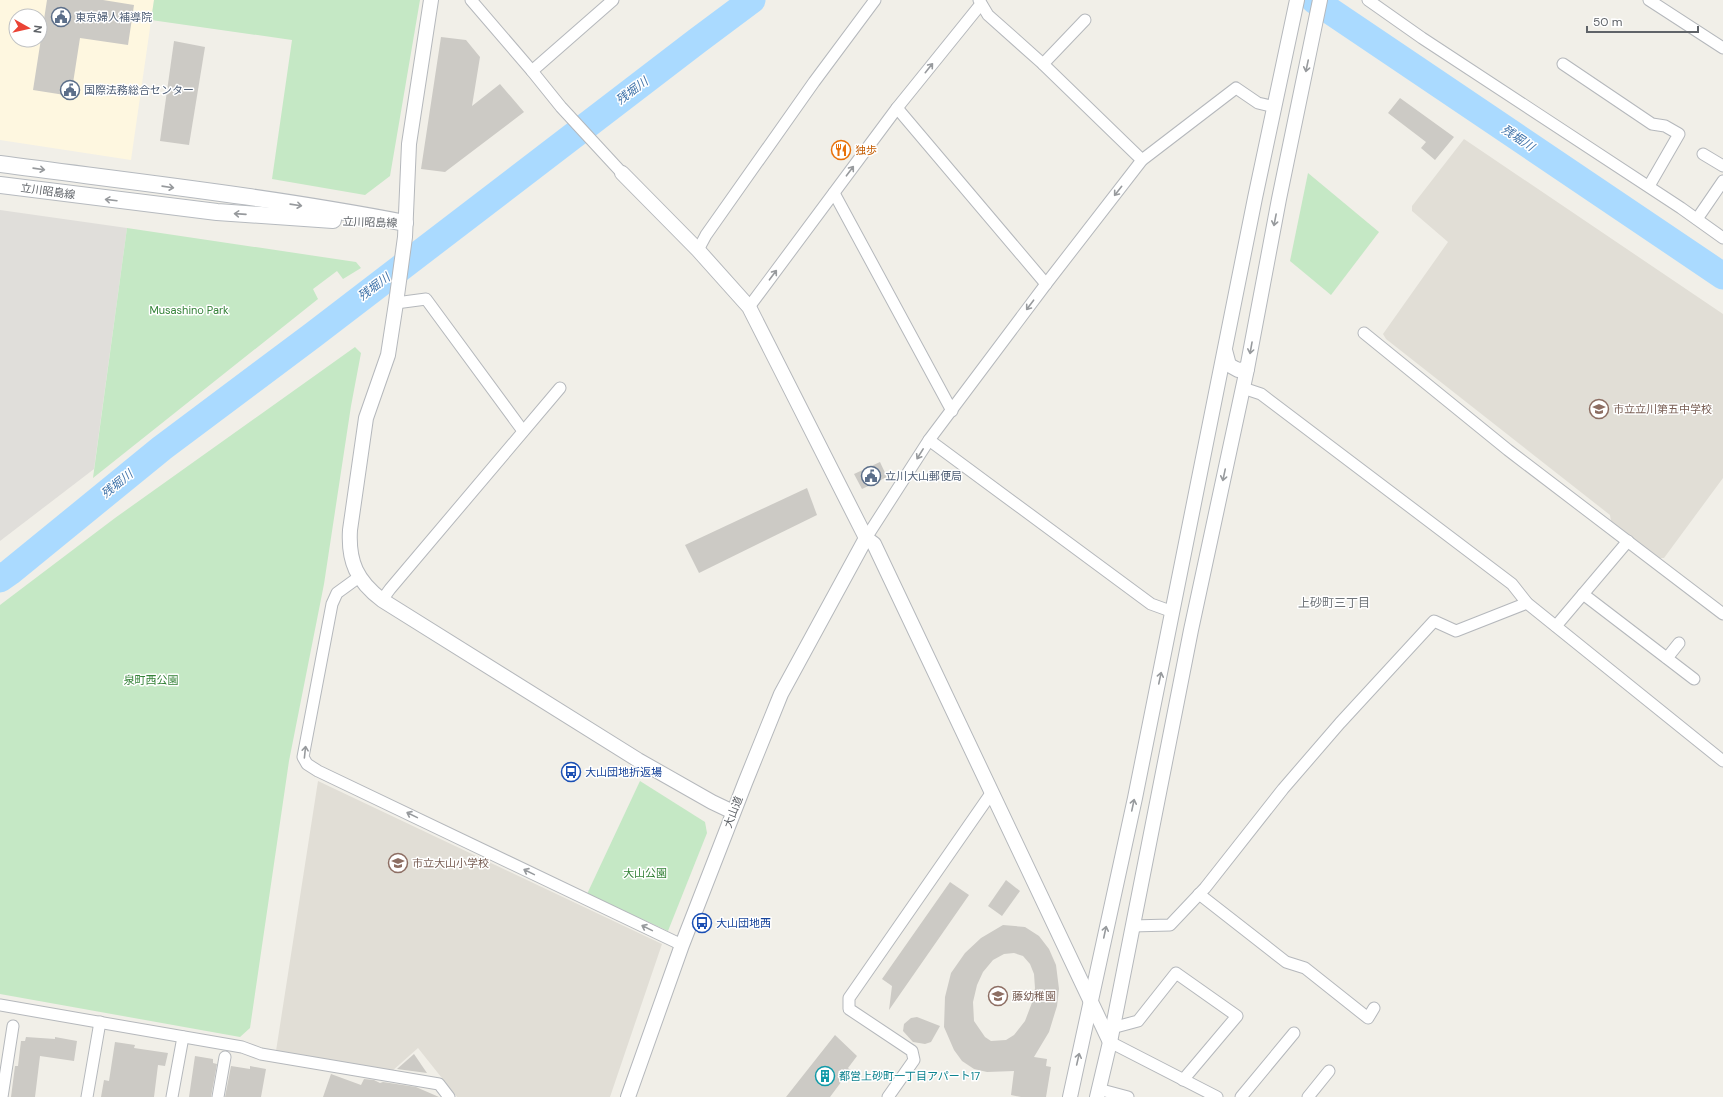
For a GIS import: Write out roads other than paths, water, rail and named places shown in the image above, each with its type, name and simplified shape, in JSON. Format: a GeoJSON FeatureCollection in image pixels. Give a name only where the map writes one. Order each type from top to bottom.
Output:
{"type":"FeatureCollection","features":[{"type":"Feature","properties":{"kind":"main road","name":"立川昭島線"},"geometry":{"type":"LineString","coordinates":[[0,164],[365,215],[405,230]]}},
{"type":"Feature","properties":{"kind":"main road","name":"立川昭島線"},"geometry":{"type":"LineString","coordinates":[[0,185],[217,212],[366,222],[405,230]]}},
{"type":"Feature","properties":{"kind":"street"},"geometry":{"type":"LineString","coordinates":[[431,0],[409,144],[405,230],[396,300],[388,355],[366,418],[350,530],[349,546],[352,559],[359,577],[369,590],[382,600],[638,760],[712,802],[733,812]]}},
{"type":"Feature","properties":{"kind":"street"},"geometry":{"type":"LineString","coordinates":[[471,0],[561,107],[622,173],[698,250],[749,307],[866,538],[874,544],[1091,999],[1111,1035],[1183,1080],[1217,1097]]}},
{"type":"Feature","properties":{"kind":"street"},"geometry":{"type":"LineString","coordinates":[[532,71],[613,0]]}},
{"type":"Feature","properties":{"kind":"street"},"geometry":{"type":"LineString","coordinates":[[698,250],[706,235],[805,95],[875,0]]}},
{"type":"Feature","properties":{"kind":"street"},"geometry":{"type":"LineString","coordinates":[[1070,1097],[1173,612],[1255,198],[1297,0]]}},
{"type":"Feature","properties":{"kind":"street"},"geometry":{"type":"LineString","coordinates":[[1128,1097],[1098,1093],[1111,1035],[1191,630],[1247,369],[1279,199],[1320,0]]}},
{"type":"Feature","properties":{"kind":"street"},"geometry":{"type":"LineString","coordinates":[[1368,0],[1429,43],[1649,186],[1723,238]]}},
{"type":"Feature","properties":{"kind":"street"},"geometry":{"type":"LineString","coordinates":[[1649,0],[1723,48]]}},
{"type":"Feature","properties":{"kind":"street"},"geometry":{"type":"LineString","coordinates":[[749,307],[897,108],[980,2],[988,15],[1044,64],[1142,160]]}},
{"type":"Feature","properties":{"kind":"street"},"geometry":{"type":"LineString","coordinates":[[1044,64],[1085,20]]}},
{"type":"Feature","properties":{"kind":"street"},"geometry":{"type":"LineString","coordinates":[[1563,64],[1652,124],[1665,126],[1679,134],[1649,186]]}},
{"type":"Feature","properties":{"kind":"street"},"geometry":{"type":"LineString","coordinates":[[866,538],[929,440],[1046,284],[1142,160],[1236,88],[1258,103],[1275,107]]}},
{"type":"Feature","properties":{"kind":"street"},"geometry":{"type":"LineString","coordinates":[[897,108],[1046,284]]}},
{"type":"Feature","properties":{"kind":"street"},"geometry":{"type":"LineString","coordinates":[[1703,154],[1723,166]]}},
{"type":"Feature","properties":{"kind":"street"},"geometry":{"type":"LineString","coordinates":[[1697,220],[1723,181]]}},
{"type":"Feature","properties":{"kind":"street"},"geometry":{"type":"LineString","coordinates":[[1255,198],[1263,192],[1273,191],[1279,199]]}},
{"type":"Feature","properties":{"kind":"street"},"geometry":{"type":"LineString","coordinates":[[834,193],[952,411]]}},
{"type":"Feature","properties":{"kind":"street"},"geometry":{"type":"LineString","coordinates":[[396,300],[426,299],[523,431]]}},
{"type":"Feature","properties":{"kind":"street"},"geometry":{"type":"LineString","coordinates":[[1364,333],[1508,450],[1723,614]]}},
{"type":"Feature","properties":{"kind":"street"},"geometry":{"type":"LineString","coordinates":[[1225,350],[1229,365],[1238,370],[1247,369]]}},
{"type":"Feature","properties":{"kind":"street"},"geometry":{"type":"LineString","coordinates":[[382,600],[560,388]]}},
{"type":"Feature","properties":{"kind":"street"},"geometry":{"type":"LineString","coordinates":[[1243,388],[1261,394],[1512,584],[1527,603],[1723,761]]}},
{"type":"Feature","properties":{"kind":"street"},"geometry":{"type":"LineString","coordinates":[[929,440],[1151,604],[1173,612]]}},
{"type":"Feature","properties":{"kind":"street","name":"大山道"},"geometry":{"type":"LineString","coordinates":[[628,1097],[682,944],[733,812],[782,694],[866,538]]}},
{"type":"Feature","properties":{"kind":"street"},"geometry":{"type":"LineString","coordinates":[[1556,626],[1628,541]]}},
{"type":"Feature","properties":{"kind":"street"},"geometry":{"type":"LineString","coordinates":[[359,577],[337,593],[332,604],[303,757],[307,764],[318,771],[682,944]]}},
{"type":"Feature","properties":{"kind":"street"},"geometry":{"type":"LineString","coordinates":[[1583,594],[1694,679]]}},
{"type":"Feature","properties":{"kind":"street"},"geometry":{"type":"LineString","coordinates":[[1132,926],[1170,925],[1199,894],[1283,789],[1335,729],[1434,622],[1456,631],[1527,603]]}},
{"type":"Feature","properties":{"kind":"street"},"geometry":{"type":"LineString","coordinates":[[1667,658],[1679,643]]}},
{"type":"Feature","properties":{"kind":"street"},"geometry":{"type":"LineString","coordinates":[[888,1097],[914,1060],[912,1051],[849,1010],[849,998],[992,792]]}},
{"type":"Feature","properties":{"kind":"street"},"geometry":{"type":"LineString","coordinates":[[1199,894],[1286,962],[1305,968],[1368,1018],[1374,1008]]}},
{"type":"Feature","properties":{"kind":"street"},"geometry":{"type":"LineString","coordinates":[[1111,1035],[1138,1021],[1176,973],[1237,1016],[1183,1080]]}},
{"type":"Feature","properties":{"kind":"street"},"geometry":{"type":"LineString","coordinates":[[0,1005],[242,1047],[270,1056],[439,1084],[449,1097]]}},
{"type":"Feature","properties":{"kind":"street"},"geometry":{"type":"LineString","coordinates":[[87,1097],[100,1022]]}},
{"type":"Feature","properties":{"kind":"street"},"geometry":{"type":"LineString","coordinates":[[2,1097],[13,1026]]}},
{"type":"Feature","properties":{"kind":"street"},"geometry":{"type":"LineString","coordinates":[[1241,1097],[1294,1033]]}},
{"type":"Feature","properties":{"kind":"street"},"geometry":{"type":"LineString","coordinates":[[172,1097],[183,1037]]}},
{"type":"Feature","properties":{"kind":"street"},"geometry":{"type":"LineString","coordinates":[[218,1097],[225,1057]]}},
{"type":"Feature","properties":{"kind":"street"},"geometry":{"type":"LineString","coordinates":[[1308,1097],[1329,1071]]}},
{"type":"Feature","properties":{"kind":"waterway","name":"残堀川"},"geometry":{"type":"LineString","coordinates":[[0,579],[162,448],[313,335],[752,0]]}},
{"type":"Feature","properties":{"kind":"waterway","name":"残堀川"},"geometry":{"type":"LineString","coordinates":[[1314,0],[1723,276]]}},
{"type":"Feature","properties":{"kind":"place","name":"東京婦人補導院"},"geometry":{"type":"Point","coordinates":[61,17]}},
{"type":"Feature","properties":{"kind":"place","name":"国際法務総合センター"},"geometry":{"type":"Point","coordinates":[70,90]}},
{"type":"Feature","properties":{"kind":"place","name":"独歩"},"geometry":{"type":"Point","coordinates":[841,150]}},
{"type":"Feature","properties":{"kind":"place","name":"市立立川第五中学校"},"geometry":{"type":"Point","coordinates":[1599,409]}},
{"type":"Feature","properties":{"kind":"place","name":"立川大山郵便局"},"geometry":{"type":"Point","coordinates":[871,476]}},
{"type":"Feature","properties":{"kind":"place","name":"大山団地折返場"},"geometry":{"type":"Point","coordinates":[571,772]}},
{"type":"Feature","properties":{"kind":"place","name":"市立大山小学校"},"geometry":{"type":"Point","coordinates":[398,863]}},
{"type":"Feature","properties":{"kind":"place","name":"大山団地西"},"geometry":{"type":"Point","coordinates":[702,923]}},
{"type":"Feature","properties":{"kind":"place","name":"藤幼稚園"},"geometry":{"type":"Point","coordinates":[998,996]}},
{"type":"Feature","properties":{"kind":"place","name":"都営上砂町一丁目アパート17"},"geometry":{"type":"Point","coordinates":[825,1076]}},
{"type":"Feature","properties":{"kind":"district","name":"上砂町三丁目"},"geometry":{"type":"Point","coordinates":[1334,603]}},
{"type":"Feature","properties":{"kind":"park label","name":"Musashino Park"},"geometry":{"type":"Point","coordinates":[189,310]}},
{"type":"Feature","properties":{"kind":"park label","name":"泉町西公園"},"geometry":{"type":"Point","coordinates":[151,680]}},
{"type":"Feature","properties":{"kind":"park label","name":"大山公園"},"geometry":{"type":"Point","coordinates":[645,873]}}]}
